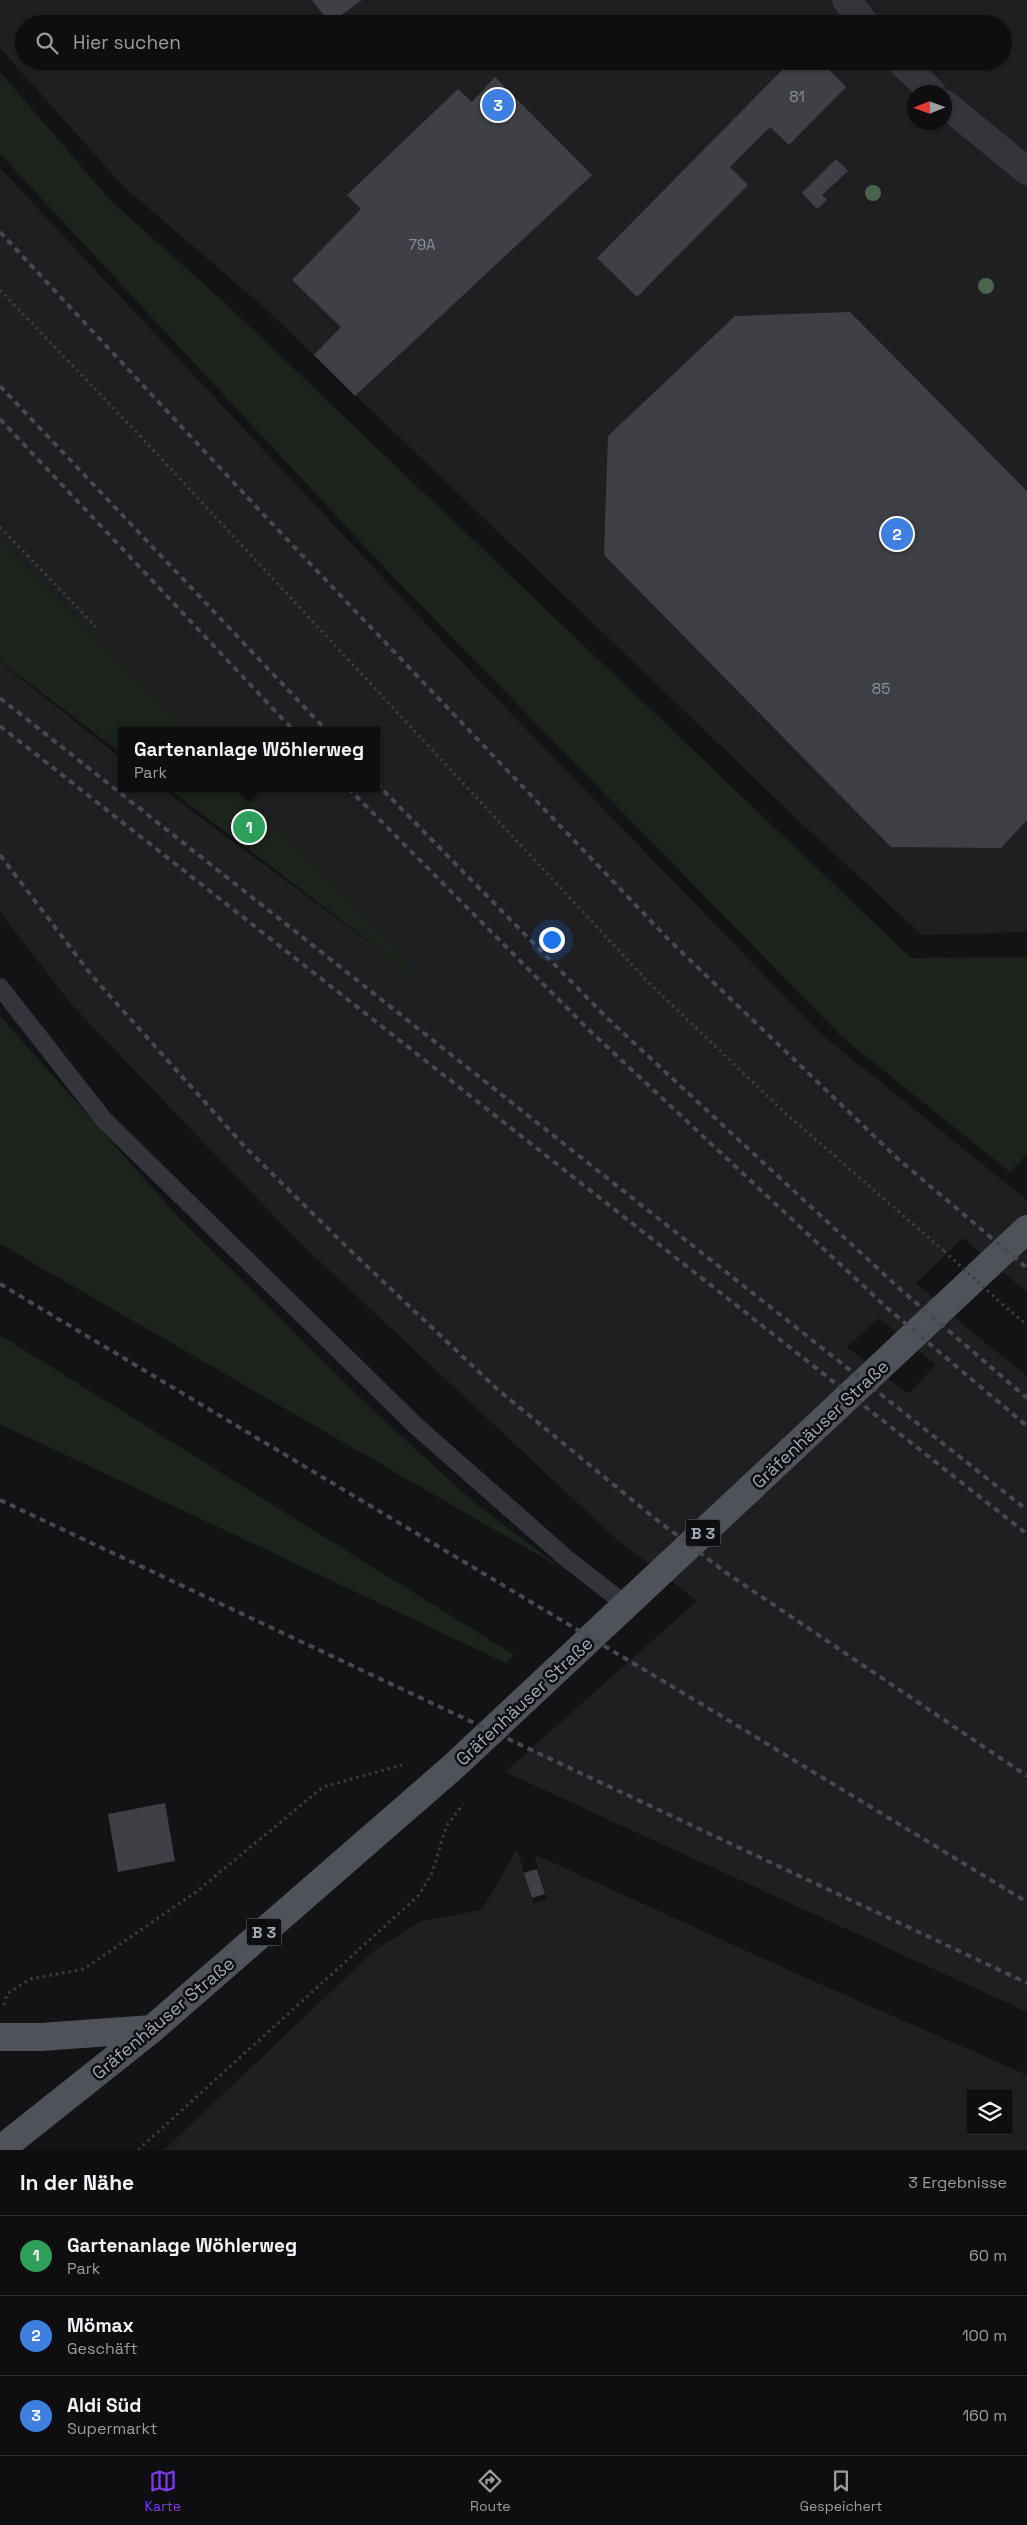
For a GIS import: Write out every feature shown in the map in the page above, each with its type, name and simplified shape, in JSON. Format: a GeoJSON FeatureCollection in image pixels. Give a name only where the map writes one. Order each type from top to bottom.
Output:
{"type":"FeatureCollection","features":[{"type":"Feature","properties":{"kind":"main road","name":"Gräfenhäuser Straße"},"geometry":{"type":"LineString","coordinates":[[0,2150],[152,2029],[447,1772],[1027,1229]]}},
{"type":"Feature","properties":{"kind":"main road"},"geometry":{"type":"LineString","coordinates":[[0,2037],[41,2037],[152,2029]]}},
{"type":"Feature","properties":{"kind":"street"},"geometry":{"type":"LineString","coordinates":[[846,0],[858,15]]}},
{"type":"Feature","properties":{"kind":"street"},"geometry":{"type":"LineString","coordinates":[[909,70],[925,85]]}},
{"type":"Feature","properties":{"kind":"street"},"geometry":{"type":"LineString","coordinates":[[952,110],[1027,171]]}},
{"type":"Feature","properties":{"kind":"lane"},"geometry":{"type":"LineString","coordinates":[[0,987],[104,1120],[416,1426],[566,1558],[626,1605]]}},
{"type":"Feature","properties":{"kind":"path"},"geometry":{"type":"LineString","coordinates":[[0,290],[142,438],[649,983],[784,1112],[1027,1325]]}},
{"type":"Feature","properties":{"kind":"path"},"geometry":{"type":"LineString","coordinates":[[0,527],[96,627]]}},
{"type":"Feature","properties":{"kind":"path"},"geometry":{"type":"LineString","coordinates":[[3,2009],[7,1994],[30,1979],[84,1969],[196,1892],[323,1787],[402,1765]]}},
{"type":"Feature","properties":{"kind":"path"},"geometry":{"type":"LineString","coordinates":[[138,2150],[419,1895],[432,1873],[446,1827],[466,1799]]}},
{"type":"Feature","properties":{"kind":"shaded area"},"geometry":{"type":"Polygon","coordinates":[[[0,0],[1027,0],[1027,932],[922,935],[801,823],[266,309],[123,186],[20,70],[1012,70],[1012,15],[15,15],[15,65],[0,48],[0,0]]]}},
{"type":"Feature","properties":{"kind":"shaded area"},"geometry":{"type":"Polygon","coordinates":[[[0,72],[111,201],[225,303],[911,958],[1027,957],[1027,1154],[1010,1172],[843,1038],[396,580],[0,154],[0,72]]]}},
{"type":"Feature","properties":{"kind":"shaded area"},"geometry":{"type":"Polygon","coordinates":[[[0,168],[474,675],[821,1034],[1027,1200],[1027,1292],[963,1238],[916,1283],[973,1333],[1027,1376],[1027,2012],[505,1772],[697,1601],[614,1537],[298,1241],[72,1005],[0,912],[0,662],[118,756],[118,792],[166,792],[435,991],[245,792],[380,792],[380,727],[182,727],[0,537],[0,168]],[[879,1318],[847,1347],[908,1394],[936,1365],[879,1318]]]}},
{"type":"Feature","properties":{"kind":"shaded area"},"geometry":{"type":"Polygon","coordinates":[[[0,537],[182,727],[118,727],[118,751],[0,661],[0,537]]]}},
{"type":"Feature","properties":{"kind":"shaded area"},"geometry":{"type":"Polygon","coordinates":[[[173,792],[245,792],[438,994],[173,792]]]}},
{"type":"Feature","properties":{"kind":"shaded area"},"geometry":{"type":"Polygon","coordinates":[[[0,1016],[180,1219],[377,1414],[476,1504],[561,1568],[0,1244],[0,1016]]]}},
{"type":"Feature","properties":{"kind":"shaded area"},"geometry":{"type":"Polygon","coordinates":[[[0,1335],[514,1655],[506,1663],[0,1424],[0,1335]]]}},
{"type":"Feature","properties":{"kind":"shaded area"},"geometry":{"type":"Polygon","coordinates":[[[517,1849],[533,1903],[547,1899],[534,1854],[786,1969],[1027,2075],[1027,2150],[164,2150],[375,1950],[421,1921],[482,1910],[517,1849]]]}},
{"type":"Feature","properties":{"kind":"building"},"geometry":{"type":"Polygon","coordinates":[[[312,0],[362,0],[341,15],[324,15],[312,0]]]}},
{"type":"Feature","properties":{"kind":"building"},"geometry":{"type":"Polygon","coordinates":[[[782,70],[830,70],[846,87],[789,145],[770,127],[730,167],[748,185],[637,297],[597,258],[782,70]]]}},
{"type":"Feature","properties":{"kind":"building"},"geometry":{"type":"Polygon","coordinates":[[[495,77],[592,175],[355,396],[314,355],[341,327],[292,280],[361,209],[347,195],[458,89],[472,102],[495,77]]]}},
{"type":"Feature","properties":{"kind":"building"},"geometry":{"type":"Polygon","coordinates":[[[836,159],[848,171],[822,195],[827,200],[817,209],[802,193],[836,159]]]}},
{"type":"Feature","properties":{"kind":"building"},"geometry":{"type":"Polygon","coordinates":[[[850,312],[1027,491],[1027,820],[1001,848],[891,847],[604,555],[608,436],[735,316],[850,312]]]}},
{"type":"Feature","properties":{"kind":"building"},"geometry":{"type":"Polygon","coordinates":[[[165,1803],[175,1861],[118,1872],[108,1814],[165,1803]]]}},
{"type":"Feature","properties":{"kind":"building"},"geometry":{"type":"Polygon","coordinates":[[[537,1869],[545,1894],[532,1898],[524,1873],[537,1869]]]}},
{"type":"Feature","properties":{"kind":"railway"},"geometry":{"type":"LineString","coordinates":[[0,232],[277,529],[669,940],[897,1158],[1027,1268]]}},
{"type":"Feature","properties":{"kind":"railway"},"geometry":{"type":"LineString","coordinates":[[0,386],[323,727]]}},
{"type":"Feature","properties":{"kind":"railway"},"geometry":{"type":"LineString","coordinates":[[0,419],[290,727]]}},
{"type":"Feature","properties":{"kind":"railway"},"geometry":{"type":"LineString","coordinates":[[0,698],[118,791]]}},
{"type":"Feature","properties":{"kind":"railway"},"geometry":{"type":"LineString","coordinates":[[0,726],[1027,1534]]}},
{"type":"Feature","properties":{"kind":"railway"},"geometry":{"type":"LineString","coordinates":[[380,787],[607,1018],[901,1290],[1027,1398]]}},
{"type":"Feature","properties":{"kind":"railway"},"geometry":{"type":"LineString","coordinates":[[119,792],[1027,1510]]}},
{"type":"Feature","properties":{"kind":"railway"},"geometry":{"type":"LineString","coordinates":[[352,792],[588,1029],[886,1307],[1027,1426]]}},
{"type":"Feature","properties":{"kind":"railway"},"geometry":{"type":"LineString","coordinates":[[0,855],[92,976],[246,1148],[355,1255],[497,1389],[653,1517],[725,1572],[1027,1776]]}},
{"type":"Feature","properties":{"kind":"railway"},"geometry":{"type":"LineString","coordinates":[[0,1284],[723,1717],[1027,1902]]}},
{"type":"Feature","properties":{"kind":"railway"},"geometry":{"type":"LineString","coordinates":[[0,1500],[1027,1983]]}},
{"type":"Feature","properties":{"kind":"place","name":"Aldi Süd"},"geometry":{"type":"Point","coordinates":[498,105]}},
{"type":"Feature","properties":{"kind":"place","name":"Mömax"},"geometry":{"type":"Point","coordinates":[897,534]}},
{"type":"Feature","properties":{"kind":"place","name":"Gartenanlage Wöhlerweg"},"geometry":{"type":"Point","coordinates":[249,827]}}]}
